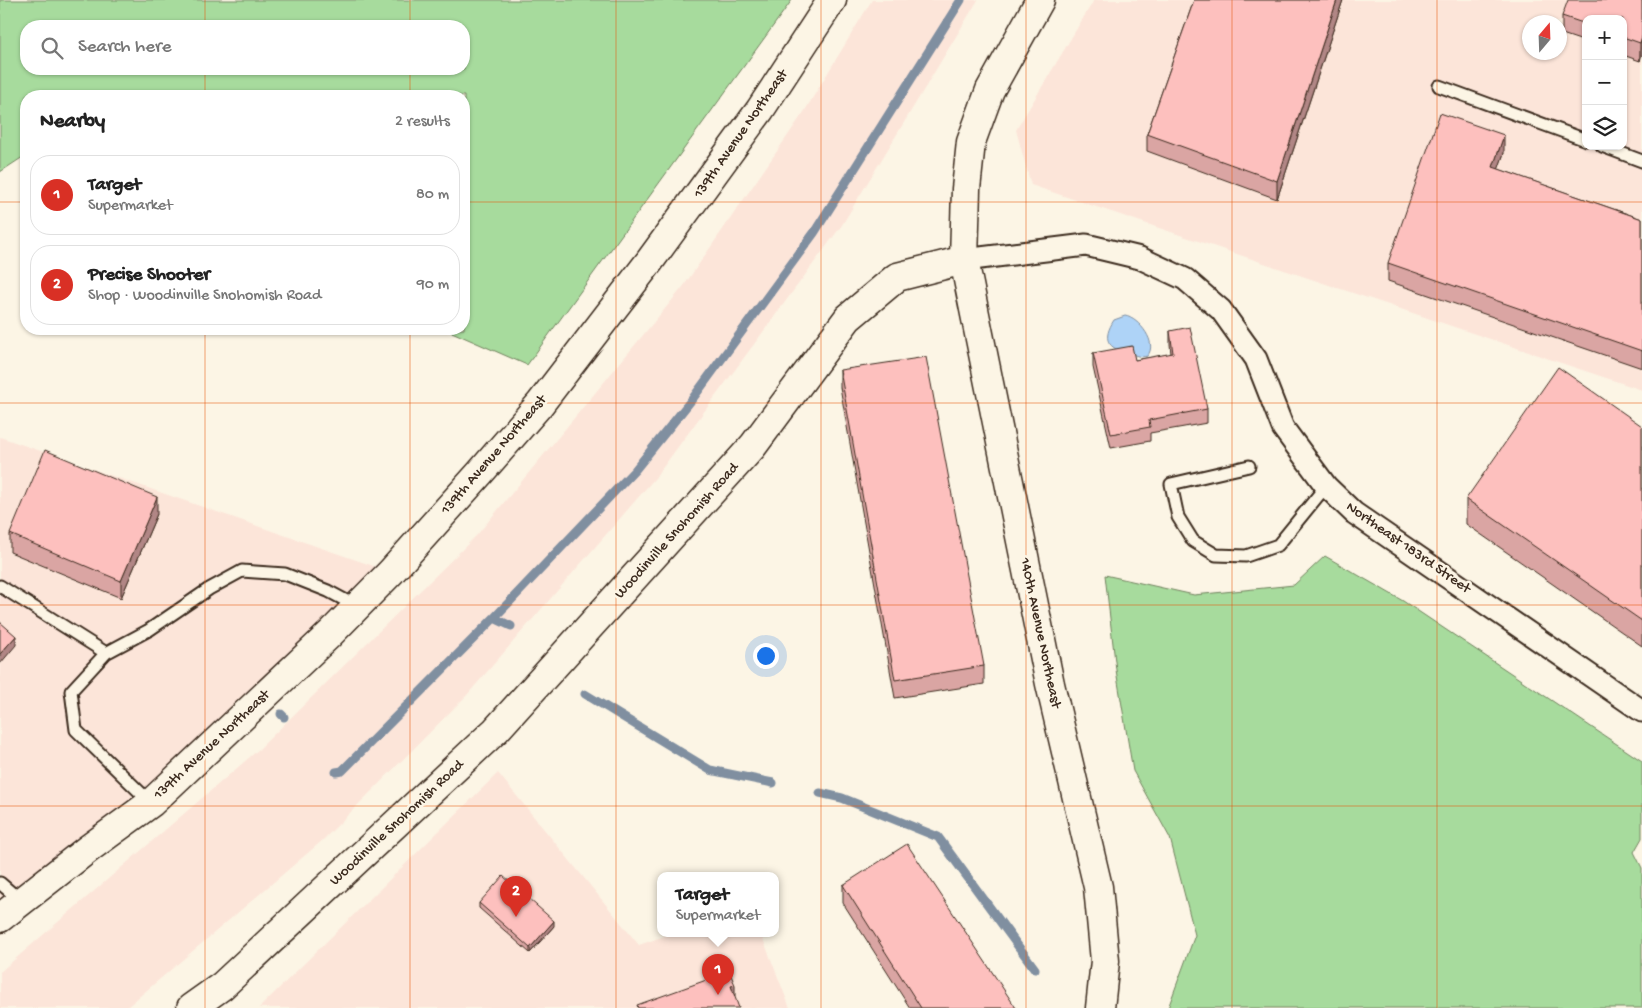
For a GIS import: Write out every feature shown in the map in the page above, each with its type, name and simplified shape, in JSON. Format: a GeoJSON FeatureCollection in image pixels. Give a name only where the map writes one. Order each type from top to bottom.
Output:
{"type":"FeatureCollection","features":[{"type":"Feature","properties":{"kind":"main road","name":"139th Avenue Northeast"},"geometry":{"type":"LineString","coordinates":[[0,918],[88,849],[151,803],[391,572],[480,474],[540,404],[649,262],[760,110],[832,0]]}},
{"type":"Feature","properties":{"kind":"main road"},"geometry":{"type":"LineString","coordinates":[[964,260],[966,189],[970,142],[990,90],[1040,0]]}},
{"type":"Feature","properties":{"kind":"main road","name":"Woodinville Snohomish Road"},"geometry":{"type":"LineString","coordinates":[[191,1008],[222,986],[496,730],[753,446],[848,318],[897,277],[964,260]]}},
{"type":"Feature","properties":{"kind":"main road","name":"140th Avenue Northeast"},"geometry":{"type":"LineString","coordinates":[[964,260],[1050,684],[1098,887],[1105,961],[1100,1008]]}},
{"type":"Feature","properties":{"kind":"street","name":"Northeast 183rd Street"},"geometry":{"type":"LineString","coordinates":[[964,260],[1086,246],[1140,258],[1185,279],[1220,310],[1256,360],[1283,428],[1326,486],[1354,513],[1642,711]]}},
{"type":"Feature","properties":{"kind":"lane"},"geometry":{"type":"LineString","coordinates":[[1439,86],[1582,139]]}},
{"type":"Feature","properties":{"kind":"lane"},"geometry":{"type":"LineString","coordinates":[[1613,150],[1642,161]]}},
{"type":"Feature","properties":{"kind":"lane"},"geometry":{"type":"LineString","coordinates":[[1249,466],[1171,484],[1178,517],[1193,541],[1216,555],[1246,556],[1278,545],[1326,486]]}},
{"type":"Feature","properties":{"kind":"lane"},"geometry":{"type":"LineString","coordinates":[[151,803],[76,730],[71,691],[106,653],[149,630],[209,589],[242,571],[284,574],[328,591],[356,607]]}},
{"type":"Feature","properties":{"kind":"lane"},"geometry":{"type":"LineString","coordinates":[[0,586],[106,653]]}},
{"type":"Feature","properties":{"kind":"lane"},"geometry":{"type":"LineString","coordinates":[[0,883],[21,901]]}},
{"type":"Feature","properties":{"kind":"shaded area"},"geometry":{"type":"Polygon","coordinates":[[[872,0],[978,0],[842,225],[655,478],[467,695],[323,840],[126,1008],[0,1008],[0,972],[258,750],[477,535],[683,287],[804,112],[872,0]]]}},
{"type":"Feature","properties":{"kind":"shaded area"},"geometry":{"type":"Polygon","coordinates":[[[1094,0],[1642,0],[1642,390],[1031,185],[1016,130],[1094,0]]]}},
{"type":"Feature","properties":{"kind":"shaded area"},"geometry":{"type":"Polygon","coordinates":[[[0,437],[391,572],[330,634],[0,918],[0,437]]]}},
{"type":"Feature","properties":{"kind":"shaded area"},"geometry":{"type":"Polygon","coordinates":[[[498,773],[639,945],[662,937],[762,937],[790,1008],[259,1008],[498,773]]]}},
{"type":"Feature","properties":{"kind":"green space"},"geometry":{"type":"Polygon","coordinates":[[[0,0],[792,0],[527,365],[459,335],[470,335],[470,90],[20,90],[20,159],[0,172],[0,0]]]}},
{"type":"Feature","properties":{"kind":"green space"},"geometry":{"type":"Polygon","coordinates":[[[1325,556],[1403,601],[1642,761],[1642,838],[1634,852],[1642,868],[1642,1008],[1168,1008],[1195,935],[1170,838],[1133,771],[1116,670],[1105,575],[1194,595],[1294,585],[1325,556]]]}},
{"type":"Feature","properties":{"kind":"water"},"geometry":{"type":"Polygon","coordinates":[[[1125,316],[1136,321],[1146,332],[1151,345],[1147,356],[1121,351],[1109,342],[1108,332],[1114,320],[1125,316]]]}},
{"type":"Feature","properties":{"kind":"building"},"geometry":{"type":"Polygon","coordinates":[[[1194,0],[1337,0],[1277,181],[1147,134],[1194,0]]]}},
{"type":"Feature","properties":{"kind":"building"},"geometry":{"type":"Polygon","coordinates":[[[1568,0],[1642,0],[1642,36],[1640,43],[1627,38],[1627,15],[1582,15],[1582,23],[1567,18],[1567,15],[1562,15],[1568,0]]]}},
{"type":"Feature","properties":{"kind":"building"},"geometry":{"type":"Polygon","coordinates":[[[1440,113],[1504,135],[1493,167],[1642,219],[1642,351],[1388,263],[1440,113]]]}},
{"type":"Feature","properties":{"kind":"building"},"geometry":{"type":"Polygon","coordinates":[[[1190,327],[1207,409],[1149,420],[1150,427],[1111,434],[1093,353],[1132,346],[1135,360],[1173,353],[1170,331],[1190,327]]]}},
{"type":"Feature","properties":{"kind":"building"},"geometry":{"type":"Polygon","coordinates":[[[926,357],[984,666],[895,680],[840,370],[926,357]]]}},
{"type":"Feature","properties":{"kind":"building"},"geometry":{"type":"Polygon","coordinates":[[[1558,367],[1642,426],[1642,621],[1466,499],[1558,367]]]}},
{"type":"Feature","properties":{"kind":"building"},"geometry":{"type":"Polygon","coordinates":[[[45,450],[157,497],[121,581],[10,534],[45,450]]]}},
{"type":"Feature","properties":{"kind":"building"},"geometry":{"type":"Polygon","coordinates":[[[0,622],[16,636],[0,654],[0,622]]]}},
{"type":"Feature","properties":{"kind":"building"},"geometry":{"type":"Polygon","coordinates":[[[907,844],[1016,1008],[921,1008],[843,885],[907,844]]]}},
{"type":"Feature","properties":{"kind":"building"},"geometry":{"type":"Polygon","coordinates":[[[503,876],[554,921],[530,948],[479,903],[503,876]]]}},
{"type":"Feature","properties":{"kind":"building"},"geometry":{"type":"Polygon","coordinates":[[[728,968],[735,985],[731,986],[739,1008],[638,1008],[637,1005],[712,978],[711,974],[728,968]]]}},
{"type":"Feature","properties":{"kind":"waterway"},"geometry":{"type":"LineString","coordinates":[[494,618],[635,470],[693,398],[814,233],[961,0]]}},
{"type":"Feature","properties":{"kind":"waterway"},"geometry":{"type":"LineString","coordinates":[[336,772],[342,771],[494,618],[511,626]]}},
{"type":"Feature","properties":{"kind":"waterway"},"geometry":{"type":"LineString","coordinates":[[585,694],[710,770],[773,783]]}},
{"type":"Feature","properties":{"kind":"waterway"},"geometry":{"type":"LineString","coordinates":[[281,714],[284,717]]}},
{"type":"Feature","properties":{"kind":"waterway"},"geometry":{"type":"LineString","coordinates":[[820,793],[842,798],[938,837],[1035,969]]}},
{"type":"Feature","properties":{"kind":"place","name":"Precise Shooter"},"geometry":{"type":"Point","coordinates":[516,917]}},
{"type":"Feature","properties":{"kind":"place","name":"Target"},"geometry":{"type":"Point","coordinates":[718,995]}}]}
